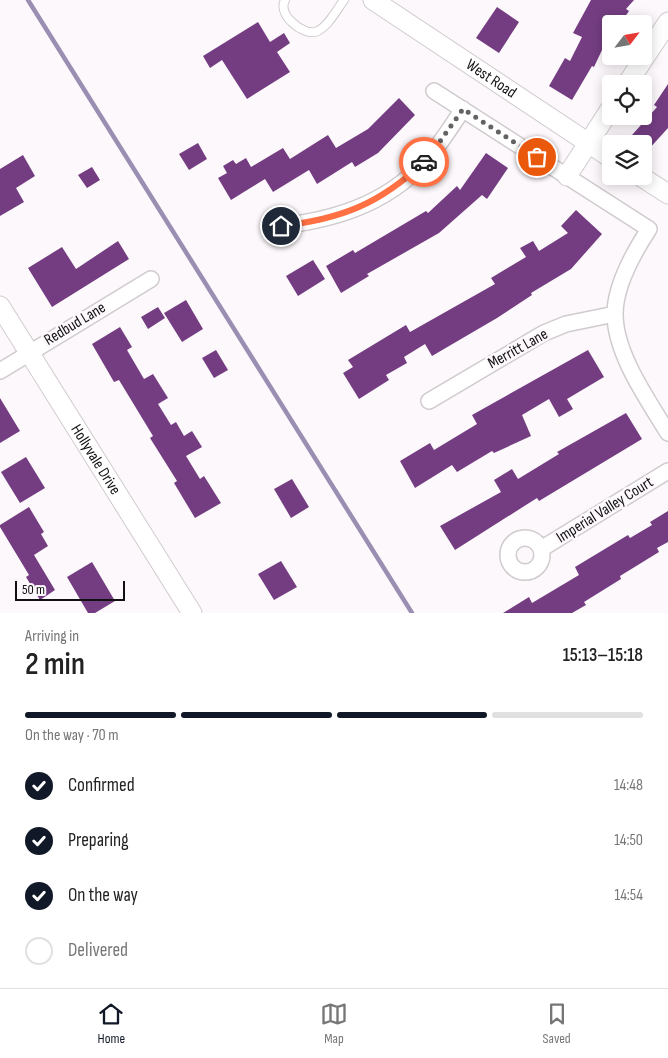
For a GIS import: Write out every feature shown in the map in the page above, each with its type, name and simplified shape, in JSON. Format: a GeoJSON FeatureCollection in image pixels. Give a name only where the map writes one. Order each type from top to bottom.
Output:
{"type":"FeatureCollection","features":[{"type":"Feature","properties":{"kind":"street","name":"West Road"},"geometry":{"type":"LineString","coordinates":[[373,0],[489,75],[602,152]]}},
{"type":"Feature","properties":{"kind":"street"},"geometry":{"type":"LineString","coordinates":[[633,75],[668,22]]}},
{"type":"Feature","properties":{"kind":"street"},"geometry":{"type":"LineString","coordinates":[[434,91],[649,229],[632,255],[621,284],[615,314],[629,368],[668,433]]}},
{"type":"Feature","properties":{"kind":"street"},"geometry":{"type":"LineString","coordinates":[[281,226],[327,219],[355,211],[384,195],[407,178],[431,154],[463,109]]}},
{"type":"Feature","properties":{"kind":"street"},"geometry":{"type":"LineString","coordinates":[[567,176],[602,122]]}},
{"type":"Feature","properties":{"kind":"street"},"geometry":{"type":"LineString","coordinates":[[652,184],[668,194]]}},
{"type":"Feature","properties":{"kind":"street","name":"Redbud Lane"},"geometry":{"type":"LineString","coordinates":[[0,371],[151,279]]}},
{"type":"Feature","properties":{"kind":"street","name":"Hollyvale Drive"},"geometry":{"type":"LineString","coordinates":[[0,306],[192,613]]}},
{"type":"Feature","properties":{"kind":"street","name":"Merritt Lane"},"geometry":{"type":"LineString","coordinates":[[429,401],[544,333],[591,317],[615,314]]}},
{"type":"Feature","properties":{"kind":"street","name":"Imperial Valley Court"},"geometry":{"type":"LineString","coordinates":[[541,549],[668,471]]}},
{"type":"Feature","properties":{"kind":"lane"},"geometry":{"type":"LineString","coordinates":[[285,0],[282,9],[285,16],[307,32],[315,32],[322,29],[344,0]]}},
{"type":"Feature","properties":{"kind":"building"},"geometry":{"type":"Polygon","coordinates":[[[591,0],[634,0],[626,9],[629,11],[626,15],[602,15],[602,50],[594,67],[592,66],[572,100],[549,86],[565,58],[570,61],[582,37],[573,33],[591,0]]]}},
{"type":"Feature","properties":{"kind":"building"},"geometry":{"type":"Polygon","coordinates":[[[497,7],[519,22],[499,53],[476,38],[497,7]]]}},
{"type":"Feature","properties":{"kind":"building"},"geometry":{"type":"Polygon","coordinates":[[[258,22],[270,42],[284,33],[290,43],[277,52],[290,72],[247,99],[222,60],[210,68],[203,56],[258,22]]]}},
{"type":"Feature","properties":{"kind":"building"},"geometry":{"type":"Polygon","coordinates":[[[668,84],[668,128],[652,146],[652,135],[632,135],[641,125],[652,125],[652,113],[657,107],[654,105],[668,84]]]}},
{"type":"Feature","properties":{"kind":"building"},"geometry":{"type":"Polygon","coordinates":[[[399,98],[415,115],[378,153],[355,167],[352,162],[317,184],[309,170],[273,192],[265,179],[231,200],[218,178],[227,173],[223,166],[233,160],[236,164],[246,158],[251,167],[283,148],[290,159],[328,135],[336,148],[368,129],[399,98]]]}},
{"type":"Feature","properties":{"kind":"building"},"geometry":{"type":"Polygon","coordinates":[[[198,143],[207,159],[189,170],[179,154],[198,143]]]}},
{"type":"Feature","properties":{"kind":"building"},"geometry":{"type":"Polygon","coordinates":[[[486,153],[508,168],[487,199],[482,195],[439,233],[367,274],[369,276],[341,293],[326,266],[353,250],[355,253],[426,211],[428,213],[457,186],[460,190],[486,153]]]}},
{"type":"Feature","properties":{"kind":"building"},"geometry":{"type":"Polygon","coordinates":[[[23,155],[35,176],[16,188],[24,202],[0,216],[0,169],[23,155]]]}},
{"type":"Feature","properties":{"kind":"building"},"geometry":{"type":"Polygon","coordinates":[[[92,167],[100,180],[87,188],[78,175],[92,167]]]}},
{"type":"Feature","properties":{"kind":"building"},"geometry":{"type":"Polygon","coordinates":[[[576,210],[602,234],[571,269],[531,293],[532,295],[497,318],[432,356],[425,344],[404,357],[407,363],[386,375],[389,380],[359,399],[343,373],[353,367],[348,360],[406,325],[410,332],[495,284],[491,278],[526,257],[520,248],[533,241],[539,251],[568,233],[561,226],[576,210]]]}},
{"type":"Feature","properties":{"kind":"building"},"geometry":{"type":"Polygon","coordinates":[[[118,241],[129,259],[52,307],[28,268],[62,247],[76,269],[118,241]]]}},
{"type":"Feature","properties":{"kind":"building"},"geometry":{"type":"Polygon","coordinates":[[[313,260],[325,279],[298,296],[286,276],[313,260]]]}},
{"type":"Feature","properties":{"kind":"building"},"geometry":{"type":"Polygon","coordinates":[[[186,300],[203,329],[182,342],[164,313],[186,300]]]}},
{"type":"Feature","properties":{"kind":"building"},"geometry":{"type":"Polygon","coordinates":[[[158,307],[165,318],[148,329],[141,317],[158,307]]]}},
{"type":"Feature","properties":{"kind":"building"},"geometry":{"type":"Polygon","coordinates":[[[120,327],[132,347],[127,350],[144,379],[153,374],[168,398],[158,404],[171,425],[176,422],[184,436],[192,431],[202,447],[186,456],[200,479],[204,476],[221,503],[195,518],[174,483],[177,481],[150,438],[153,436],[119,380],[114,382],[92,344],[120,327]]]}},
{"type":"Feature","properties":{"kind":"building"},"geometry":{"type":"Polygon","coordinates":[[[216,350],[228,370],[214,378],[202,358],[216,350]]]}},
{"type":"Feature","properties":{"kind":"building"},"geometry":{"type":"Polygon","coordinates":[[[588,350],[604,377],[567,399],[573,409],[559,417],[549,399],[522,415],[531,436],[494,453],[492,451],[457,472],[452,465],[415,488],[400,461],[430,443],[434,450],[477,424],[472,415],[588,350]]]}},
{"type":"Feature","properties":{"kind":"building"},"geometry":{"type":"Polygon","coordinates":[[[0,398],[20,431],[0,443],[0,398]]]}},
{"type":"Feature","properties":{"kind":"building"},"geometry":{"type":"Polygon","coordinates":[[[626,413],[642,439],[539,501],[537,498],[455,550],[440,526],[501,492],[494,480],[512,469],[518,479],[559,454],[557,452],[626,413]]]}},
{"type":"Feature","properties":{"kind":"building"},"geometry":{"type":"Polygon","coordinates":[[[26,457],[45,488],[20,503],[1,472],[26,457]]]}},
{"type":"Feature","properties":{"kind":"building"},"geometry":{"type":"Polygon","coordinates":[[[292,479],[309,507],[291,518],[274,489],[292,479]]]}},
{"type":"Feature","properties":{"kind":"building"},"geometry":{"type":"Polygon","coordinates":[[[29,507],[44,532],[41,534],[48,546],[34,555],[55,590],[40,600],[26,577],[29,575],[0,527],[0,525],[29,507]]]}},
{"type":"Feature","properties":{"kind":"building"},"geometry":{"type":"Polygon","coordinates":[[[668,511],[668,542],[657,548],[659,552],[620,576],[621,579],[584,602],[586,605],[572,613],[503,613],[529,597],[532,603],[579,575],[575,567],[628,535],[630,538],[652,525],[650,522],[668,511]]]}},
{"type":"Feature","properties":{"kind":"building"},"geometry":{"type":"Polygon","coordinates":[[[281,561],[297,587],[274,600],[258,574],[281,561]]]}},
{"type":"Feature","properties":{"kind":"building"},"geometry":{"type":"Polygon","coordinates":[[[92,562],[115,601],[95,613],[88,613],[67,577],[92,562]]]}},
{"type":"Feature","properties":{"kind":"waterway"},"geometry":{"type":"LineString","coordinates":[[28,0],[412,613]]}},
{"type":"Feature","properties":{"kind":"way so far"},"geometry":{"type":"LineString","coordinates":[[424,162],[463,109],[537,157]]}},
{"type":"Feature","properties":{"kind":"route"},"geometry":{"type":"LineString","coordinates":[[281,226],[318,222],[355,211],[384,195],[407,178],[424,162]]}}]}
